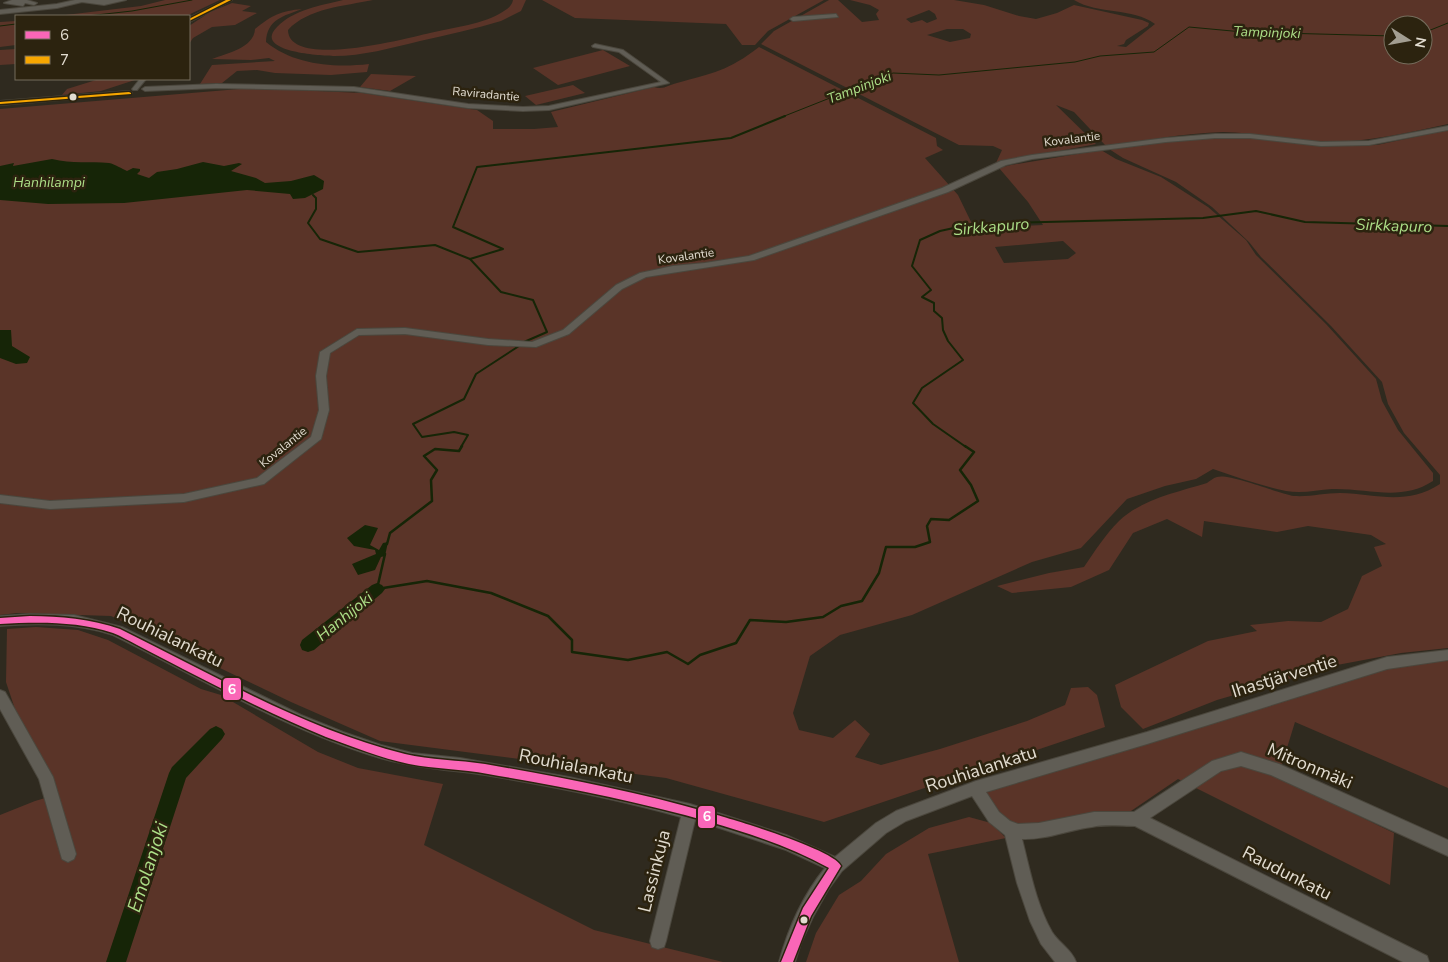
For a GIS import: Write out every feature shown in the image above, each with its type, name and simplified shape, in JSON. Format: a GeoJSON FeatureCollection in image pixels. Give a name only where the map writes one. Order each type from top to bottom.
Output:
{"type":"FeatureCollection","features":[{"type":"Feature","properties":{"kind":"street"},"geometry":{"type":"LineString","coordinates":[[34,3],[55,0]]}},
{"type":"Feature","properties":{"kind":"street"},"geometry":{"type":"LineString","coordinates":[[0,12],[57,6],[82,0],[104,3],[123,0]]}},
{"type":"Feature","properties":{"kind":"street"},"geometry":{"type":"LineString","coordinates":[[190,20],[229,0]]}},
{"type":"Feature","properties":{"kind":"street"},"geometry":{"type":"LineString","coordinates":[[793,19],[836,16]]}},
{"type":"Feature","properties":{"kind":"street","name":"Raviradantie"},"geometry":{"type":"LineString","coordinates":[[0,102],[138,90],[216,86],[354,89],[468,106],[523,109],[549,108],[666,83],[621,51],[595,46]]}},
{"type":"Feature","properties":{"kind":"street"},"geometry":{"type":"LineString","coordinates":[[138,90],[146,80]]}},
{"type":"Feature","properties":{"kind":"street"},"geometry":{"type":"LineString","coordinates":[[148,80],[156,87],[174,88]]}},
{"type":"Feature","properties":{"kind":"street","name":"Kovalantie"},"geometry":{"type":"LineString","coordinates":[[0,499],[50,505],[184,498],[260,481],[316,439],[324,410],[321,376],[325,352],[357,332],[406,330],[533,345],[566,332],[619,287],[643,275],[751,258],[945,190],[991,168],[1014,161],[1061,152],[1195,137],[1250,136],[1321,144],[1370,143],[1448,128]]}},
{"type":"Feature","properties":{"kind":"street","name":"Rouhialankatu"},"geometry":{"type":"LineString","coordinates":[[0,621],[40,618],[69,619],[103,626],[117,631],[281,714],[319,731],[382,752],[406,759],[466,765],[603,790],[690,810],[793,844],[817,854],[836,866],[881,828],[901,816],[976,788],[1134,742]]}},
{"type":"Feature","properties":{"kind":"street","name":"Ihastjärventie"},"geometry":{"type":"LineString","coordinates":[[1134,742],[1387,663],[1448,655]]}},
{"type":"Feature","properties":{"kind":"street"},"geometry":{"type":"LineString","coordinates":[[0,696],[46,777],[68,854]]}},
{"type":"Feature","properties":{"kind":"street","name":"Mitronmäki"},"geometry":{"type":"LineString","coordinates":[[1136,819],[1217,766],[1241,759],[1274,769],[1448,848]]}},
{"type":"Feature","properties":{"kind":"street"},"geometry":{"type":"LineString","coordinates":[[976,788],[982,802],[995,818],[1012,830],[1029,831],[1095,819],[1136,819]]}},
{"type":"Feature","properties":{"kind":"street","name":"Lassinkuja"},"geometry":{"type":"LineString","coordinates":[[658,940],[690,810]]}},
{"type":"Feature","properties":{"kind":"street","name":"Raudunkatu"},"geometry":{"type":"LineString","coordinates":[[1136,819],[1421,962]]}},
{"type":"Feature","properties":{"kind":"street"},"geometry":{"type":"LineString","coordinates":[[1012,830],[1038,925],[1061,958],[1068,962]]}},
{"type":"Feature","properties":{"kind":"street"},"geometry":{"type":"LineString","coordinates":[[787,962],[807,911],[822,884],[836,866]]}},
{"type":"Feature","properties":{"kind":"shaded area"},"geometry":{"type":"Polygon","coordinates":[[[165,0],[220,0],[188,15],[65,15],[141,6],[165,0]]]}},
{"type":"Feature","properties":{"kind":"shaded area"},"geometry":{"type":"Polygon","coordinates":[[[343,0],[373,0],[339,6],[316,12],[306,17],[288,30],[293,42],[308,48],[328,50],[376,45],[478,23],[506,10],[513,0],[526,0],[521,11],[501,21],[366,53],[345,56],[317,55],[292,51],[274,42],[272,35],[277,27],[291,16],[308,9],[343,0]]]}},
{"type":"Feature","properties":{"kind":"shaded area"},"geometry":{"type":"Polygon","coordinates":[[[542,0],[824,0],[768,31],[755,45],[742,45],[726,24],[575,18],[542,0]]]}},
{"type":"Feature","properties":{"kind":"shaded area"},"geometry":{"type":"Polygon","coordinates":[[[829,0],[838,0],[862,22],[879,20],[876,14],[879,10],[870,5],[850,0],[954,0],[984,5],[1019,16],[1036,19],[1057,13],[1074,5],[1149,23],[1148,26],[1126,40],[1124,44],[1117,46],[1126,47],[1155,24],[1136,15],[1094,8],[1074,0],[1448,0],[1448,124],[1385,137],[1354,141],[1309,142],[1223,132],[1106,146],[1074,112],[1056,105],[1096,144],[996,163],[1002,150],[993,146],[959,145],[761,44],[774,31],[829,0]],[[929,10],[906,19],[911,23],[922,20],[927,23],[937,19],[935,14],[929,10]],[[947,29],[927,35],[950,42],[970,38],[971,34],[963,29],[947,29]]]}},
{"type":"Feature","properties":{"kind":"shaded area"},"geometry":{"type":"Polygon","coordinates":[[[232,3],[251,6],[242,11],[257,13],[235,25],[212,27],[193,38],[190,42],[190,25],[210,12],[232,3]]]}},
{"type":"Feature","properties":{"kind":"shaded area"},"geometry":{"type":"Polygon","coordinates":[[[302,9],[283,16],[273,23],[267,34],[266,42],[289,56],[315,63],[328,65],[369,64],[367,72],[331,75],[275,73],[257,70],[237,71],[222,83],[200,84],[212,65],[275,61],[269,58],[251,60],[212,59],[245,45],[250,41],[255,29],[272,17],[288,11],[302,9]]]}},
{"type":"Feature","properties":{"kind":"shaded area"},"geometry":{"type":"Polygon","coordinates":[[[15,21],[15,45],[0,47],[0,22],[15,21]]]}},
{"type":"Feature","properties":{"kind":"shaded area"},"geometry":{"type":"Polygon","coordinates":[[[759,47],[936,138],[937,146],[943,150],[925,158],[958,195],[974,228],[1043,225],[1028,202],[999,168],[1101,150],[1116,159],[1161,177],[1208,207],[1246,240],[1256,255],[1326,324],[1376,379],[1382,401],[1398,430],[1433,473],[1433,481],[1409,491],[1384,492],[1332,489],[1292,492],[1258,484],[1213,469],[1196,479],[1165,486],[1127,499],[1081,548],[1032,562],[912,615],[840,635],[810,656],[793,713],[799,730],[833,738],[855,720],[870,734],[855,757],[881,765],[940,749],[1027,721],[1065,705],[1071,688],[1088,687],[1097,695],[1105,727],[824,822],[666,778],[380,741],[291,702],[111,616],[17,613],[0,615],[0,109],[251,88],[362,93],[477,110],[493,121],[493,129],[534,129],[558,127],[551,112],[654,87],[666,87],[701,77],[729,66],[759,47]],[[1063,241],[995,247],[1004,263],[1068,259],[1076,253],[1063,241]]]}},
{"type":"Feature","properties":{"kind":"shaded area"},"geometry":{"type":"Polygon","coordinates":[[[15,49],[15,64],[0,65],[0,50],[15,49]]]}},
{"type":"Feature","properties":{"kind":"shaded area"},"geometry":{"type":"Polygon","coordinates":[[[603,50],[630,66],[558,85],[533,68],[603,50]]]}},
{"type":"Feature","properties":{"kind":"shaded area"},"geometry":{"type":"Polygon","coordinates":[[[371,74],[416,76],[390,91],[360,87],[371,74]]]}},
{"type":"Feature","properties":{"kind":"shaded area"},"geometry":{"type":"Polygon","coordinates":[[[96,80],[135,80],[101,91],[62,95],[67,89],[96,80]]]}},
{"type":"Feature","properties":{"kind":"shaded area"},"geometry":{"type":"Polygon","coordinates":[[[573,85],[585,93],[536,105],[525,96],[573,85]]]}},
{"type":"Feature","properties":{"kind":"shaded area"},"geometry":{"type":"Polygon","coordinates":[[[1448,130],[1448,648],[1401,653],[1337,665],[1217,700],[1143,729],[1121,707],[1115,685],[1208,641],[1257,631],[1250,625],[1288,621],[1321,622],[1348,609],[1362,576],[1382,566],[1374,547],[1386,544],[1371,535],[1308,526],[1277,532],[1204,521],[1202,537],[1167,519],[1133,533],[1109,570],[1071,587],[1012,593],[997,586],[1049,573],[1084,567],[1100,543],[1128,513],[1149,502],[1207,483],[1217,477],[1242,480],[1294,496],[1340,493],[1403,497],[1427,491],[1440,484],[1440,475],[1404,433],[1388,404],[1382,382],[1331,326],[1261,257],[1249,242],[1212,207],[1176,182],[1123,158],[1109,149],[1163,141],[1205,138],[1248,138],[1323,146],[1377,145],[1448,130]]]}},
{"type":"Feature","properties":{"kind":"shaded area"},"geometry":{"type":"Polygon","coordinates":[[[36,627],[78,630],[108,640],[201,689],[221,695],[318,752],[358,768],[443,784],[424,845],[594,930],[723,962],[0,962],[0,815],[52,796],[17,715],[6,682],[7,629],[36,627]]]}},
{"type":"Feature","properties":{"kind":"shaded area"},"geometry":{"type":"Polygon","coordinates":[[[1448,655],[1448,788],[1295,722],[1278,777],[1394,833],[1390,885],[1178,779],[1131,811],[1095,819],[1012,830],[976,788],[1387,663],[1448,655]]]}},
{"type":"Feature","properties":{"kind":"shaded area"},"geometry":{"type":"Polygon","coordinates":[[[969,817],[991,823],[1006,838],[928,854],[959,962],[806,962],[816,933],[839,895],[861,881],[886,854],[929,828],[969,817]]]}},
{"type":"Feature","properties":{"kind":"water","name":"Hanhilampi"},"geometry":{"type":"Polygon","coordinates":[[[52,159],[109,163],[127,171],[133,168],[140,169],[137,174],[149,178],[157,172],[203,162],[224,166],[242,164],[231,171],[256,178],[265,183],[291,181],[314,175],[324,181],[323,189],[305,198],[293,199],[290,194],[247,190],[124,203],[48,204],[0,200],[0,166],[14,163],[13,166],[52,159]]]}},
{"type":"Feature","properties":{"kind":"water"},"geometry":{"type":"Polygon","coordinates":[[[0,330],[11,330],[12,346],[30,357],[27,363],[16,364],[0,358],[0,330]]]}},
{"type":"Feature","properties":{"kind":"water"},"geometry":{"type":"Polygon","coordinates":[[[365,525],[378,528],[370,545],[379,550],[383,543],[388,542],[385,556],[381,557],[375,570],[358,575],[352,564],[376,554],[375,550],[354,546],[347,538],[365,525]]]}},
{"type":"Feature","properties":{"kind":"waterway"},"geometry":{"type":"LineString","coordinates":[[96,15],[132,11],[192,0]]}},
{"type":"Feature","properties":{"kind":"waterway","name":"Tampinjoki"},"geometry":{"type":"LineString","coordinates":[[1433,29],[1448,23]]}},
{"type":"Feature","properties":{"kind":"waterway"},"geometry":{"type":"LineString","coordinates":[[0,26],[15,24]]}},
{"type":"Feature","properties":{"kind":"waterway","name":"Tampinjoki"},"geometry":{"type":"LineString","coordinates":[[782,117],[893,73],[939,75],[1075,62],[1100,56],[1154,52],[1189,27],[1243,32],[1383,36]]}},
{"type":"Feature","properties":{"kind":"waterway","name":"Tampinjoki"},"geometry":{"type":"LineString","coordinates":[[470,259],[503,249],[453,227],[477,167],[731,138],[785,116]]}},
{"type":"Feature","properties":{"kind":"waterway","name":"Hanhijoki"},"geometry":{"type":"LineString","coordinates":[[313,195],[316,198],[316,209],[308,223],[320,239],[358,252],[435,245],[470,259]]}},
{"type":"Feature","properties":{"kind":"waterway","name":"Sirkkapuro"},"geometry":{"type":"LineString","coordinates":[[966,447],[933,424],[913,403],[922,388],[963,360],[948,341],[943,330],[942,318],[934,311],[934,303],[922,297],[931,290],[912,266],[920,240],[940,231],[972,224],[1203,218],[1256,211],[1305,222],[1448,226]]}},
{"type":"Feature","properties":{"kind":"waterway","name":"Hanhijoki"},"geometry":{"type":"LineString","coordinates":[[470,259],[501,292],[533,300],[547,332],[524,342]]}},
{"type":"Feature","properties":{"kind":"waterway","name":"Hanhijoki"},"geometry":{"type":"LineString","coordinates":[[461,447],[468,435],[454,432],[422,437],[413,424],[464,399],[476,374],[519,346]]}},
{"type":"Feature","properties":{"kind":"waterway","name":"Hanhijoki"},"geometry":{"type":"LineString","coordinates":[[387,544],[390,533],[432,501],[431,480],[437,470],[424,456],[435,449],[459,451],[462,446]]}},
{"type":"Feature","properties":{"kind":"waterway","name":"Sirkkapuro"},"geometry":{"type":"LineString","coordinates":[[385,554],[377,589],[427,581],[491,593],[548,616],[572,640],[572,652],[628,660],[667,652],[688,664],[700,655],[736,643],[750,620],[786,622],[823,617],[841,606],[862,601],[879,573],[886,547],[915,547],[930,542],[927,526],[931,519],[949,520],[978,501],[971,485],[960,470],[974,452],[965,446]]}},
{"type":"Feature","properties":{"kind":"waterway","name":"Hanhijoki"},"geometry":{"type":"LineString","coordinates":[[308,645],[377,589]]}},
{"type":"Feature","properties":{"kind":"waterway","name":"Emolanjoki"},"geometry":{"type":"LineString","coordinates":[[116,962],[178,773],[216,734]]}},
{"type":"Feature","properties":{"kind":"transit line","name":"7"},"geometry":{"type":"LineString","coordinates":[[190,20],[229,0]]}},
{"type":"Feature","properties":{"kind":"transit line","name":"7"},"geometry":{"type":"LineString","coordinates":[[0,103],[129,93]]}},
{"type":"Feature","properties":{"kind":"transit line","name":"6"},"geometry":{"type":"LineString","coordinates":[[0,621],[59,620],[117,631],[294,719],[367,747],[410,759],[470,766],[583,786],[695,813],[795,846],[836,866],[807,912],[787,962]]}}]}
